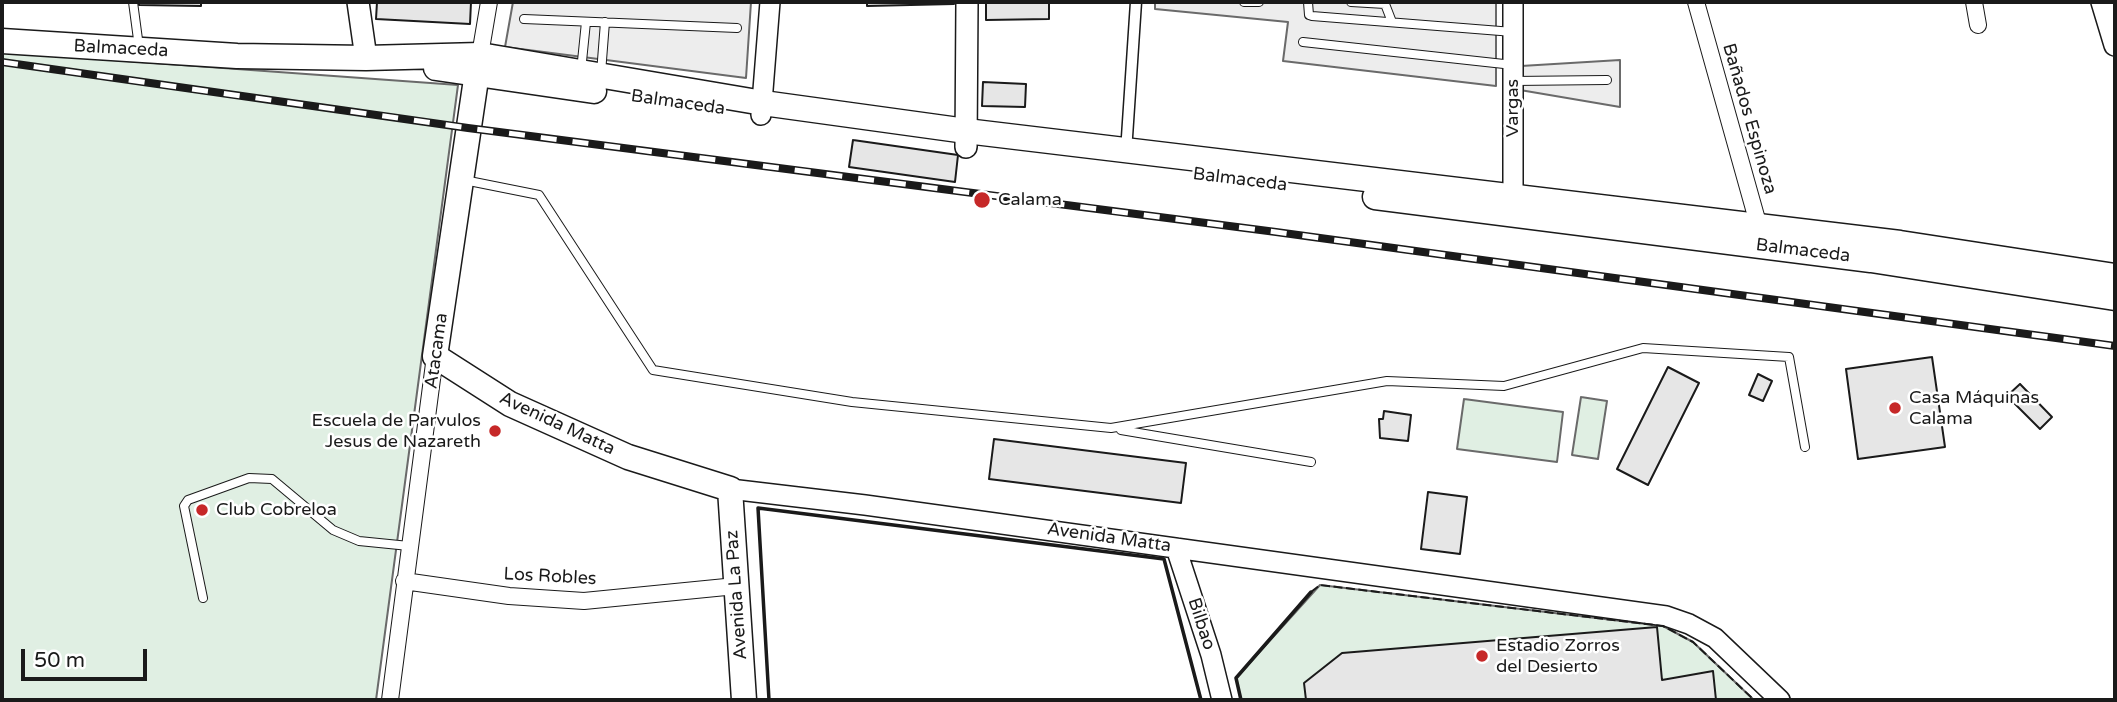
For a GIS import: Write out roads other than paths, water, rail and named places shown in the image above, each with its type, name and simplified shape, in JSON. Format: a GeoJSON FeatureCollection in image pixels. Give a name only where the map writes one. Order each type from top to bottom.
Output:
{"type":"FeatureCollection","features":[{"type":"Feature","properties":{"kind":"main road"},"geometry":{"type":"LineString","coordinates":[[358,2],[366,58]]}},
{"type":"Feature","properties":{"kind":"main road"},"geometry":{"type":"LineString","coordinates":[[966,139],[967,2]]}},
{"type":"Feature","properties":{"kind":"main road"},"geometry":{"type":"LineString","coordinates":[[2107,4],[2115,45]]}},
{"type":"Feature","properties":{"kind":"main road","name":"Balmaceda"},"geometry":{"type":"LineString","coordinates":[[2,41],[237,56],[366,58],[591,74],[762,109]]}},
{"type":"Feature","properties":{"kind":"main road","name":"Balmaceda"},"geometry":{"type":"LineString","coordinates":[[479,65],[966,139],[1513,204]]}},
{"type":"Feature","properties":{"kind":"main road","name":"Atacama"},"geometry":{"type":"LineString","coordinates":[[435,356],[479,65]]}},
{"type":"Feature","properties":{"kind":"main road","name":"Balmaceda"},"geometry":{"type":"LineString","coordinates":[[966,139],[1126,152],[1762,236],[1900,243],[2115,276]]}},
{"type":"Feature","properties":{"kind":"main road","name":"Balmaceda"},"geometry":{"type":"LineString","coordinates":[[1762,236],[1884,262],[2115,298]]}},
{"type":"Feature","properties":{"kind":"main road","name":"Avenida Matta"},"geometry":{"type":"LineString","coordinates":[[435,356],[510,404],[604,447],[678,475],[730,489]]}},
{"type":"Feature","properties":{"kind":"main road","name":"Avenida La Paz"},"geometry":{"type":"LineString","coordinates":[[730,489],[744,700]]}},
{"type":"Feature","properties":{"kind":"street","name":"Atacama"},"geometry":{"type":"LineString","coordinates":[[479,65],[489,2]]}},
{"type":"Feature","properties":{"kind":"street"},"geometry":{"type":"LineString","coordinates":[[762,109],[770,2]]}},
{"type":"Feature","properties":{"kind":"street"},"geometry":{"type":"LineString","coordinates":[[1126,152],[1136,2]]}},
{"type":"Feature","properties":{"kind":"street","name":"Vargas"},"geometry":{"type":"LineString","coordinates":[[1513,2],[1513,204]]}},
{"type":"Feature","properties":{"kind":"street","name":"Bañados Espinoza"},"geometry":{"type":"LineString","coordinates":[[1696,2],[1762,236]]}},
{"type":"Feature","properties":{"kind":"street"},"geometry":{"type":"LineString","coordinates":[[1974,2],[1978,26]]}},
{"type":"Feature","properties":{"kind":"street","name":"Atacama"},"geometry":{"type":"LineString","coordinates":[[390,700],[435,356]]}},
{"type":"Feature","properties":{"kind":"street","name":"Avenida Matta"},"geometry":{"type":"LineString","coordinates":[[730,489],[1666,616],[1689,624],[1715,639],[1780,700]]}},
{"type":"Feature","properties":{"kind":"street","name":"Bilbao"},"geometry":{"type":"LineString","coordinates":[[1176,548],[1211,655],[1222,700]]}},
{"type":"Feature","properties":{"kind":"street","name":"Los Robles"},"geometry":{"type":"LineString","coordinates":[[404,582],[509,596],[584,601],[736,586]]}},
{"type":"Feature","properties":{"kind":"lane"},"geometry":{"type":"LineString","coordinates":[[133,2],[139,50]]}},
{"type":"Feature","properties":{"kind":"lane"},"geometry":{"type":"LineString","coordinates":[[1244,2],[1259,2]]}},
{"type":"Feature","properties":{"kind":"lane"},"geometry":{"type":"LineString","coordinates":[[1308,2],[1309,15],[1312,16],[1513,32]]}},
{"type":"Feature","properties":{"kind":"lane"},"geometry":{"type":"LineString","coordinates":[[1351,2],[1385,4],[1392,22]]}},
{"type":"Feature","properties":{"kind":"lane"},"geometry":{"type":"LineString","coordinates":[[524,19],[737,28]]}},
{"type":"Feature","properties":{"kind":"lane"},"geometry":{"type":"LineString","coordinates":[[586,22],[591,74]]}},
{"type":"Feature","properties":{"kind":"lane"},"geometry":{"type":"LineString","coordinates":[[591,74],[605,22]]}},
{"type":"Feature","properties":{"kind":"lane"},"geometry":{"type":"LineString","coordinates":[[1303,42],[1513,73],[1607,80]]}},
{"type":"Feature","properties":{"kind":"lane"},"geometry":{"type":"LineString","coordinates":[[463,180],[539,195],[653,370],[852,402],[1111,428],[1311,462]]}},
{"type":"Feature","properties":{"kind":"lane"},"geometry":{"type":"LineString","coordinates":[[1111,428],[1387,381],[1504,386],[1643,348],[1789,357],[1805,447]]}},
{"type":"Feature","properties":{"kind":"lane"},"geometry":{"type":"LineString","coordinates":[[203,598],[184,506],[188,500],[249,478],[272,479],[333,530],[359,541],[409,546]]}},
{"type":"Feature","properties":{"kind":"railway"},"geometry":{"type":"LineString","coordinates":[[2,62],[468,128],[1276,232],[2115,346]]}},
{"type":"Feature","properties":{"kind":"place","name":"Calama"},"geometry":{"type":"Point","coordinates":[982,200]}},
{"type":"Feature","properties":{"kind":"place","name":"Casa Máquinas Calama"},"geometry":{"type":"Point","coordinates":[1895,408]}},
{"type":"Feature","properties":{"kind":"place","name":"Escuela de Parvulos Jesus de Nazareth"},"geometry":{"type":"Point","coordinates":[495,431]}},
{"type":"Feature","properties":{"kind":"place","name":"Club Cobreloa"},"geometry":{"type":"Point","coordinates":[202,510]}},
{"type":"Feature","properties":{"kind":"place","name":"Estadio Zorros del Desierto"},"geometry":{"type":"Point","coordinates":[1482,656]}}]}
